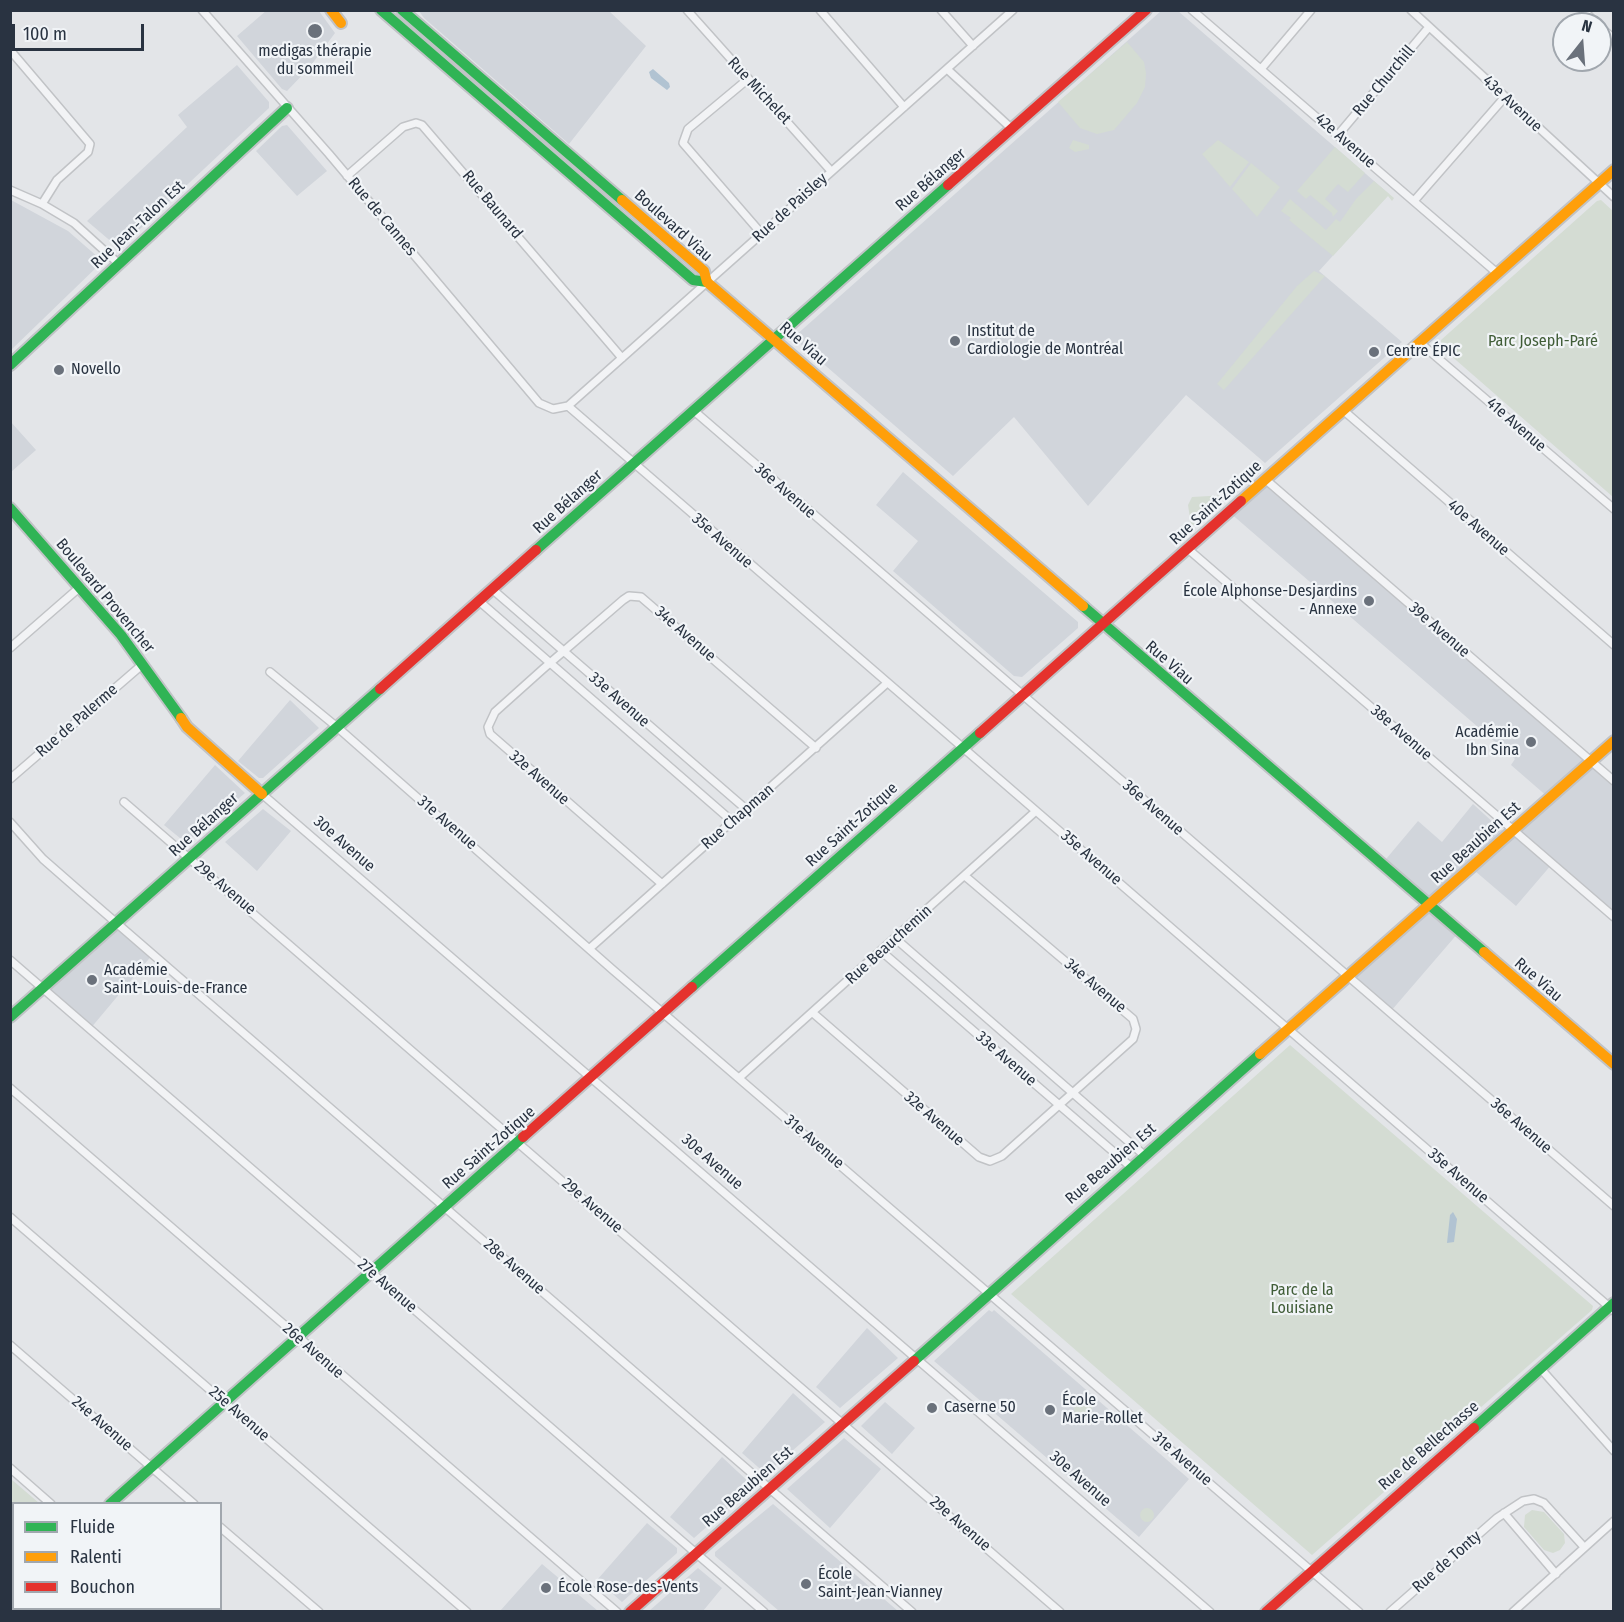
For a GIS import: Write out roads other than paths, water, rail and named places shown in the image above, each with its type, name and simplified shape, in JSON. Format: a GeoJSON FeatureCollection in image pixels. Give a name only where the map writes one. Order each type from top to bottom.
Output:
{"type":"FeatureCollection","features":[{"type":"Feature","properties":{"kind":"street","name":"Rue de Cannes"},"geometry":{"type":"LineString","coordinates":[[202,10],[347,176],[539,403],[549,409],[568,406]]}},
{"type":"Feature","properties":{"kind":"street"},"geometry":{"type":"LineString","coordinates":[[331,10],[341,23]]}},
{"type":"Feature","properties":{"kind":"street","name":"Boulevard Viau"},"geometry":{"type":"LineString","coordinates":[[381,10],[693,279],[707,282],[704,271],[413,16],[402,10]]}},
{"type":"Feature","properties":{"kind":"street","name":"Rue Michelet"},"geometry":{"type":"LineString","coordinates":[[687,10],[831,171]]}},
{"type":"Feature","properties":{"kind":"street"},"geometry":{"type":"LineString","coordinates":[[820,10],[904,107]]}},
{"type":"Feature","properties":{"kind":"street"},"geometry":{"type":"LineString","coordinates":[[942,10],[973,46]]}},
{"type":"Feature","properties":{"kind":"street","name":"Rue de Paisley"},"geometry":{"type":"LineString","coordinates":[[568,406],[1013,10]]}},
{"type":"Feature","properties":{"kind":"street","name":"Rue Bélanger"},"geometry":{"type":"LineString","coordinates":[[10,1017],[1146,10]]}},
{"type":"Feature","properties":{"kind":"street","name":"42e Avenue"},"geometry":{"type":"LineString","coordinates":[[1192,10],[1497,273]]}},
{"type":"Feature","properties":{"kind":"street"},"geometry":{"type":"LineString","coordinates":[[1261,69],[1311,10]]}},
{"type":"Feature","properties":{"kind":"street","name":"43e Avenue"},"geometry":{"type":"LineString","coordinates":[[1411,10],[1614,197]]}},
{"type":"Feature","properties":{"kind":"street","name":"Rue Churchill"},"geometry":{"type":"LineString","coordinates":[[1338,135],[1430,27]]}},
{"type":"Feature","properties":{"kind":"street"},"geometry":{"type":"LineString","coordinates":[[10,50],[90,144],[88,152],[57,180],[42,204]]}},
{"type":"Feature","properties":{"kind":"street"},"geometry":{"type":"LineString","coordinates":[[947,69],[1011,128]]}},
{"type":"Feature","properties":{"kind":"street"},"geometry":{"type":"LineString","coordinates":[[748,79],[688,129],[683,143],[761,234]]}},
{"type":"Feature","properties":{"kind":"street"},"geometry":{"type":"LineString","coordinates":[[1414,201],[1504,98]]}},
{"type":"Feature","properties":{"kind":"street","name":"Rue Jean-Talon Est"},"geometry":{"type":"LineString","coordinates":[[10,365],[287,108]]}},
{"type":"Feature","properties":{"kind":"street","name":"Rue Baunard"},"geometry":{"type":"LineString","coordinates":[[347,176],[403,127],[416,123],[422,125],[622,358]]}},
{"type":"Feature","properties":{"kind":"street","name":"Rue Saint-Zotique"},"geometry":{"type":"LineString","coordinates":[[111,1502],[1614,170]]}},
{"type":"Feature","properties":{"kind":"street"},"geometry":{"type":"LineString","coordinates":[[10,190],[42,204],[78,226],[118,264]]}},
{"type":"Feature","properties":{"kind":"street","name":"Rue Viau"},"geometry":{"type":"LineString","coordinates":[[707,282],[1614,1064]]}},
{"type":"Feature","properties":{"kind":"street","name":"41e Avenue"},"geometry":{"type":"LineString","coordinates":[[1419,342],[1614,509]]}},
{"type":"Feature","properties":{"kind":"street","name":"35e Avenue"},"geometry":{"type":"LineString","coordinates":[[568,406],[886,684],[1612,1307]]}},
{"type":"Feature","properties":{"kind":"street","name":"36e Avenue"},"geometry":{"type":"LineString","coordinates":[[693,410],[1614,1206]]}},
{"type":"Feature","properties":{"kind":"street","name":"40e Avenue"},"geometry":{"type":"LineString","coordinates":[[1343,410],[1614,645]]}},
{"type":"Feature","properties":{"kind":"street","name":"39e Avenue"},"geometry":{"type":"LineString","coordinates":[[1265,479],[1614,781]]}},
{"type":"Feature","properties":{"kind":"street","name":"Boulevard Provencher"},"geometry":{"type":"LineString","coordinates":[[10,508],[80,587],[143,664],[173,710],[194,734]]}},
{"type":"Feature","properties":{"kind":"street","name":"38e Avenue"},"geometry":{"type":"LineString","coordinates":[[1188,549],[1614,917]]}},
{"type":"Feature","properties":{"kind":"street"},"geometry":{"type":"LineString","coordinates":[[10,648],[80,587]]}},
{"type":"Feature","properties":{"kind":"street","name":"33e Avenue"},"geometry":{"type":"LineString","coordinates":[[492,589],[747,810]]}},
{"type":"Feature","properties":{"kind":"street","name":"34e Avenue"},"geometry":{"type":"LineString","coordinates":[[550,664],[628,596],[641,597],[816,748]]}},
{"type":"Feature","properties":{"kind":"street","name":"33e Avenue"},"geometry":{"type":"LineString","coordinates":[[478,602],[733,822]]}},
{"type":"Feature","properties":{"kind":"street","name":"Rue de Palerme"},"geometry":{"type":"LineString","coordinates":[[10,779],[143,664]]}},
{"type":"Feature","properties":{"kind":"street","name":"32e Avenue"},"geometry":{"type":"LineString","coordinates":[[550,664],[495,712],[488,727],[490,734],[662,884]]}},
{"type":"Feature","properties":{"kind":"street","name":"31e Avenue"},"geometry":{"type":"LineString","coordinates":[[270,672],[337,727],[590,949],[1359,1611]]}},
{"type":"Feature","properties":{"kind":"street","name":"Rue Chapman"},"geometry":{"type":"LineString","coordinates":[[590,949],[886,684]]}},
{"type":"Feature","properties":{"kind":"street","name":"30e Avenue"},"geometry":{"type":"LineString","coordinates":[[194,734],[1210,1611]]}},
{"type":"Feature","properties":{"kind":"street","name":"Rue Beaubien Est"},"geometry":{"type":"LineString","coordinates":[[630,1611],[1614,741]]}},
{"type":"Feature","properties":{"kind":"street","name":"29e Avenue"},"geometry":{"type":"LineString","coordinates":[[124,802],[1060,1611]]}},
{"type":"Feature","properties":{"kind":"street","name":"Rue Beauchemin"},"geometry":{"type":"LineString","coordinates":[[740,1077],[1036,811]]}},
{"type":"Feature","properties":{"kind":"street"},"geometry":{"type":"LineString","coordinates":[[10,822],[43,859],[116,924]]}},
{"type":"Feature","properties":{"kind":"street","name":"34e Avenue"},"geometry":{"type":"LineString","coordinates":[[965,876],[1133,1019],[1136,1029],[1133,1039],[1059,1104]]}},
{"type":"Feature","properties":{"kind":"street","name":"28e Avenue"},"geometry":{"type":"LineString","coordinates":[[116,924],[912,1611]]}},
{"type":"Feature","properties":{"kind":"street","name":"33e Avenue"},"geometry":{"type":"LineString","coordinates":[[896,939],[1144,1155]]}},
{"type":"Feature","properties":{"kind":"street","name":"33e Avenue"},"geometry":{"type":"LineString","coordinates":[[881,951],[1131,1167]]}},
{"type":"Feature","properties":{"kind":"street","name":"27e Avenue"},"geometry":{"type":"LineString","coordinates":[[10,960],[764,1611]]}},
{"type":"Feature","properties":{"kind":"street","name":"32e Avenue"},"geometry":{"type":"LineString","coordinates":[[813,1013],[979,1158],[990,1161],[1002,1156],[1059,1104]]}},
{"type":"Feature","properties":{"kind":"street","name":"26e Avenue"},"geometry":{"type":"LineString","coordinates":[[10,1088],[617,1611]]}},
{"type":"Feature","properties":{"kind":"street","name":"25e Avenue"},"geometry":{"type":"LineString","coordinates":[[10,1217],[467,1611]]}},
{"type":"Feature","properties":{"kind":"street","name":"Rue de Bellechasse"},"geometry":{"type":"LineString","coordinates":[[1266,1611],[1612,1307]]}},
{"type":"Feature","properties":{"kind":"street","name":"24e Avenue"},"geometry":{"type":"LineString","coordinates":[[10,1345],[193,1502]]}},
{"type":"Feature","properties":{"kind":"street"},"geometry":{"type":"LineString","coordinates":[[1540,1368],[1614,1451]]}},
{"type":"Feature","properties":{"kind":"street"},"geometry":{"type":"LineString","coordinates":[[10,1468],[50,1502]]}},
{"type":"Feature","properties":{"kind":"street","name":"Rue de Tonty"},"geometry":{"type":"LineString","coordinates":[[1390,1611],[1504,1513],[1523,1501],[1534,1499],[1544,1503],[1584,1547]]}},
{"type":"Feature","properties":{"kind":"street"},"geometry":{"type":"LineString","coordinates":[[1504,1513],[1556,1574]]}},
{"type":"Feature","properties":{"kind":"street"},"geometry":{"type":"LineString","coordinates":[[1513,1611],[1614,1521]]}},
{"type":"Feature","properties":{"kind":"street"},"geometry":{"type":"LineString","coordinates":[[222,1529],[319,1611]]}},
{"type":"Feature","properties":{"kind":"water"},"geometry":{"type":"Polygon","coordinates":[[[653,69],[669,83],[670,87],[667,90],[651,78],[649,72],[653,69]]]}},
{"type":"Feature","properties":{"kind":"water"},"geometry":{"type":"Polygon","coordinates":[[[1453,1212],[1457,1219],[1454,1242],[1447,1243],[1450,1215],[1453,1212]]]}},
{"type":"Feature","properties":{"kind":"place","name":"medigas thérapie du sommeil"},"geometry":{"type":"Point","coordinates":[315,31]}},
{"type":"Feature","properties":{"kind":"place","name":"Institut de Cardiologie de Montréal"},"geometry":{"type":"Point","coordinates":[955,341]}},
{"type":"Feature","properties":{"kind":"place","name":"Centre ÉPIC"},"geometry":{"type":"Point","coordinates":[1374,352]}},
{"type":"Feature","properties":{"kind":"place","name":"Novello"},"geometry":{"type":"Point","coordinates":[59,370]}},
{"type":"Feature","properties":{"kind":"place","name":"École Alphonse-Desjardins - Annexe"},"geometry":{"type":"Point","coordinates":[1369,601]}},
{"type":"Feature","properties":{"kind":"place","name":"Académie Ibn Sina"},"geometry":{"type":"Point","coordinates":[1531,742]}},
{"type":"Feature","properties":{"kind":"place","name":"Académie Saint-Louis-de-France"},"geometry":{"type":"Point","coordinates":[92,980]}},
{"type":"Feature","properties":{"kind":"place","name":"Caserne 50"},"geometry":{"type":"Point","coordinates":[932,1408]}},
{"type":"Feature","properties":{"kind":"place","name":"École Marie-Rollet"},"geometry":{"type":"Point","coordinates":[1050,1410]}},
{"type":"Feature","properties":{"kind":"place","name":"École Saint-Jean-Vianney"},"geometry":{"type":"Point","coordinates":[806,1584]}},
{"type":"Feature","properties":{"kind":"place","name":"École Rose-des-Vents"},"geometry":{"type":"Point","coordinates":[546,1588]}},
{"type":"Feature","properties":{"kind":"park label","name":"Parc Joseph-Paré"},"geometry":{"type":"Point","coordinates":[1543,342]}},
{"type":"Feature","properties":{"kind":"park label","name":"Parc de la Louisiane"},"geometry":{"type":"Point","coordinates":[1302,1300]}}]}
